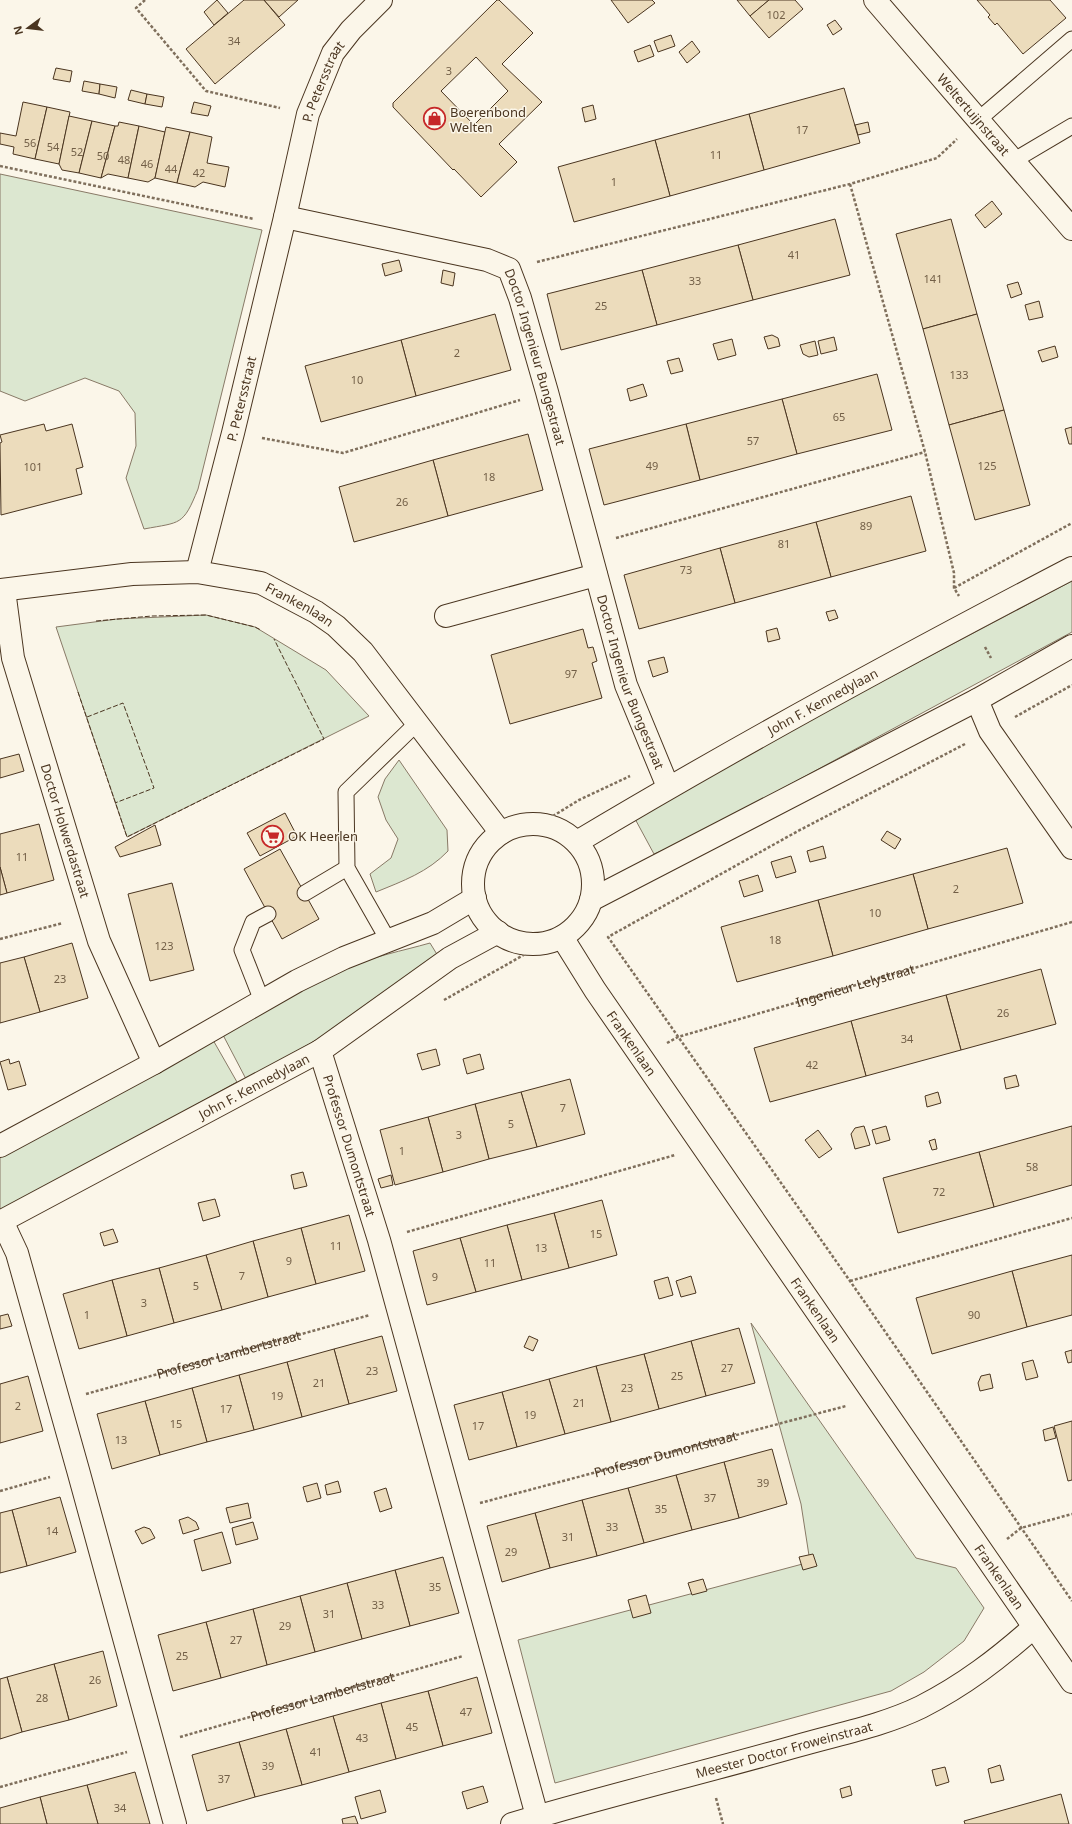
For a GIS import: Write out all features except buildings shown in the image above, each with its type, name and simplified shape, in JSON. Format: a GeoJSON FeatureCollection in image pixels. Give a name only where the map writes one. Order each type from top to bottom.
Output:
{"type":"FeatureCollection","features":[{"type":"Feature","properties":{"kind":"street","name":"P. Petersstraat"},"geometry":{"type":"LineString","coordinates":[[197,572],[233,433],[308,114],[333,52],[351,30],[381,0]]}},
{"type":"Feature","properties":{"kind":"street","name":"Weltertuijnstraat"},"geometry":{"type":"LineString","coordinates":[[875,0],[1072,229]]}},
{"type":"Feature","properties":{"kind":"street","name":"Doctor Ingenieur Bungestraat"},"geometry":{"type":"LineString","coordinates":[[284,221],[487,260],[509,269],[520,298],[547,392],[626,685],[668,787]]}},
{"type":"Feature","properties":{"kind":"street","name":"John F. Kennedylaan"},"geometry":{"type":"LineString","coordinates":[[577,842],[668,787],[972,620],[1072,568]]}},
{"type":"Feature","properties":{"kind":"street","name":"Frankenlaan"},"geometry":{"type":"LineString","coordinates":[[2,590],[132,574],[197,572],[261,583],[316,612],[336,626],[363,652],[501,833]]}},
{"type":"Feature","properties":{"kind":"street"},"geometry":{"type":"LineString","coordinates":[[446,616],[596,575]]}},
{"type":"Feature","properties":{"kind":"street","name":"Doctor Holwerdastraat"},"geometry":{"type":"LineString","coordinates":[[2,590],[13,658],[99,942],[154,1064]]}},
{"type":"Feature","properties":{"kind":"street"},"geometry":{"type":"LineString","coordinates":[[591,900],[977,700],[1072,646]]}},
{"type":"Feature","properties":{"kind":"street"},"geometry":{"type":"LineString","coordinates":[[977,700],[990,731],[1072,848]]}},
{"type":"Feature","properties":{"kind":"street"},"geometry":{"type":"LineString","coordinates":[[532,823],[548,825],[564,832],[577,842],[589,863],[593,875],[591,900],[583,920],[562,937],[550,942],[532,945],[509,939],[487,923],[479,911],[475,898],[473,882],[474,871],[481,854],[489,842],[501,833],[516,826],[532,823]]}},
{"type":"Feature","properties":{"kind":"street"},"geometry":{"type":"LineString","coordinates":[[0,1146],[154,1064],[297,981],[344,958],[433,923],[475,898]]}},
{"type":"Feature","properties":{"kind":"street","name":"John F. Kennedylaan"},"geometry":{"type":"LineString","coordinates":[[1,1222],[320,1051],[450,958],[498,932]]}},
{"type":"Feature","properties":{"kind":"street","name":"Frankenlaan"},"geometry":{"type":"LineString","coordinates":[[562,937],[595,990],[876,1397],[983,1555],[1072,1682]]}},
{"type":"Feature","properties":{"kind":"street","name":"Professor Dumontstraat"},"geometry":{"type":"LineString","coordinates":[[320,1051],[379,1240],[537,1816]]}},
{"type":"Feature","properties":{"kind":"street"},"geometry":{"type":"LineString","coordinates":[[1,1222],[16,1253],[78,1470],[175,1824]]}},
{"type":"Feature","properties":{"kind":"street","name":"Meester Doctor Froweinstraat"},"geometry":{"type":"LineString","coordinates":[[512,1824],[881,1722],[913,1710],[955,1688],[996,1660],[1034,1627]]}},
{"type":"Feature","properties":{"kind":"lane"},"geometry":{"type":"LineString","coordinates":[[978,120],[1072,39]]}},
{"type":"Feature","properties":{"kind":"lane"},"geometry":{"type":"LineString","coordinates":[[1013,161],[1072,126]]}},
{"type":"Feature","properties":{"kind":"lane"},"geometry":{"type":"LineString","coordinates":[[388,940],[347,868],[346,792],[417,723]]}},
{"type":"Feature","properties":{"kind":"lane"},"geometry":{"type":"LineString","coordinates":[[305,893],[347,868]]}},
{"type":"Feature","properties":{"kind":"lane"},"geometry":{"type":"LineString","coordinates":[[262,1001],[242,950],[253,922],[268,914]]}},
{"type":"Feature","properties":{"kind":"path"},"geometry":{"type":"LineString","coordinates":[[145,0],[136,8],[206,91],[308,114]]}},
{"type":"Feature","properties":{"kind":"path"},"geometry":{"type":"LineString","coordinates":[[509,269],[850,184],[937,158],[978,120]]}},
{"type":"Feature","properties":{"kind":"path"},"geometry":{"type":"LineString","coordinates":[[0,166],[284,221]]}},
{"type":"Feature","properties":{"kind":"path"},"geometry":{"type":"LineString","coordinates":[[850,184],[925,452],[954,573],[954,588],[1022,713]]}},
{"type":"Feature","properties":{"kind":"path"},"geometry":{"type":"LineString","coordinates":[[233,433],[343,453],[547,392]]}},
{"type":"Feature","properties":{"kind":"path"},"geometry":{"type":"LineString","coordinates":[[588,545],[925,452]]}},
{"type":"Feature","properties":{"kind":"path"},"geometry":{"type":"LineString","coordinates":[[954,588],[1072,523]]}},
{"type":"Feature","properties":{"kind":"path"},"geometry":{"type":"LineString","coordinates":[[1072,685],[990,731],[798,831],[608,937],[850,1281],[1072,1601]]}},
{"type":"Feature","properties":{"kind":"path"},"geometry":{"type":"LineString","coordinates":[[0,939],[91,915]]}},
{"type":"Feature","properties":{"kind":"path","name":"Ingenieur Lelystraat"},"geometry":{"type":"LineString","coordinates":[[642,1058],[678,1037],[1072,922]]}},
{"type":"Feature","properties":{"kind":"path"},"geometry":{"type":"LineString","coordinates":[[379,1240],[704,1147]]}},
{"type":"Feature","properties":{"kind":"path"},"geometry":{"type":"LineString","coordinates":[[850,1281],[1072,1218]]}},
{"type":"Feature","properties":{"kind":"path","name":"Professor Lambertstraat"},"geometry":{"type":"LineString","coordinates":[[58,1401],[398,1307]]}},
{"type":"Feature","properties":{"kind":"path","name":"Professor Dumontstraat"},"geometry":{"type":"LineString","coordinates":[[454,1510],[876,1397]]}},
{"type":"Feature","properties":{"kind":"path"},"geometry":{"type":"LineString","coordinates":[[0,1491],[78,1470]]}},
{"type":"Feature","properties":{"kind":"path"},"geometry":{"type":"LineString","coordinates":[[983,1555],[1022,1528],[1072,1514]]}},
{"type":"Feature","properties":{"kind":"path","name":"Professor Lambertstraat"},"geometry":{"type":"LineString","coordinates":[[0,1787],[492,1648]]}},
{"type":"Feature","properties":{"kind":"green space"},"geometry":{"type":"Polygon","coordinates":[[[0,174],[262,230],[198,489],[188,510],[179,520],[166,525],[144,529],[126,478],[136,446],[135,413],[119,391],[85,378],[25,401],[0,391],[0,174]]]}},
{"type":"Feature","properties":{"kind":"green space"},"geometry":{"type":"Polygon","coordinates":[[[1072,581],[1072,632],[689,839],[654,854],[634,817],[667,795],[1072,581]]]}},
{"type":"Feature","properties":{"kind":"green space"},"geometry":{"type":"Polygon","coordinates":[[[206,615],[255,627],[326,670],[369,716],[127,837],[56,627],[117,619],[206,615]]]}},
{"type":"Feature","properties":{"kind":"green space"},"geometry":{"type":"Polygon","coordinates":[[[399,760],[447,830],[448,851],[424,870],[376,892],[370,874],[391,858],[398,839],[386,820],[378,797],[385,779],[399,760]]]}},
{"type":"Feature","properties":{"kind":"green space"},"geometry":{"type":"Polygon","coordinates":[[[430,943],[438,956],[342,1026],[246,1079],[223,1035],[331,975],[378,957],[430,943]]]}},
{"type":"Feature","properties":{"kind":"green space"},"geometry":{"type":"Polygon","coordinates":[[[213,1040],[237,1082],[0,1213],[0,1156],[213,1040]]]}},
{"type":"Feature","properties":{"kind":"green space"},"geometry":{"type":"Polygon","coordinates":[[[751,1323],[916,1558],[956,1568],[984,1608],[964,1641],[924,1672],[891,1691],[555,1783],[518,1640],[810,1562],[801,1504],[751,1323]]]}},
{"type":"Feature","properties":{"kind":"fence"},"geometry":{"type":"LineString","coordinates":[[96,621],[152,616],[206,615],[255,627],[261,630]]}},
{"type":"Feature","properties":{"kind":"fence"},"geometry":{"type":"LineString","coordinates":[[78,692],[127,837],[324,739],[274,639]]}},
{"type":"Feature","properties":{"kind":"fence"},"geometry":{"type":"LineString","coordinates":[[87,717],[123,703],[154,788],[115,803]]}},
{"type":"Feature","properties":{"kind":"place","name":"Boerenbond Welten"},"geometry":{"type":"Point","coordinates":[435,119]}},
{"type":"Feature","properties":{"kind":"place","name":"OK Heerlen"},"geometry":{"type":"Point","coordinates":[272,836]}}]}
